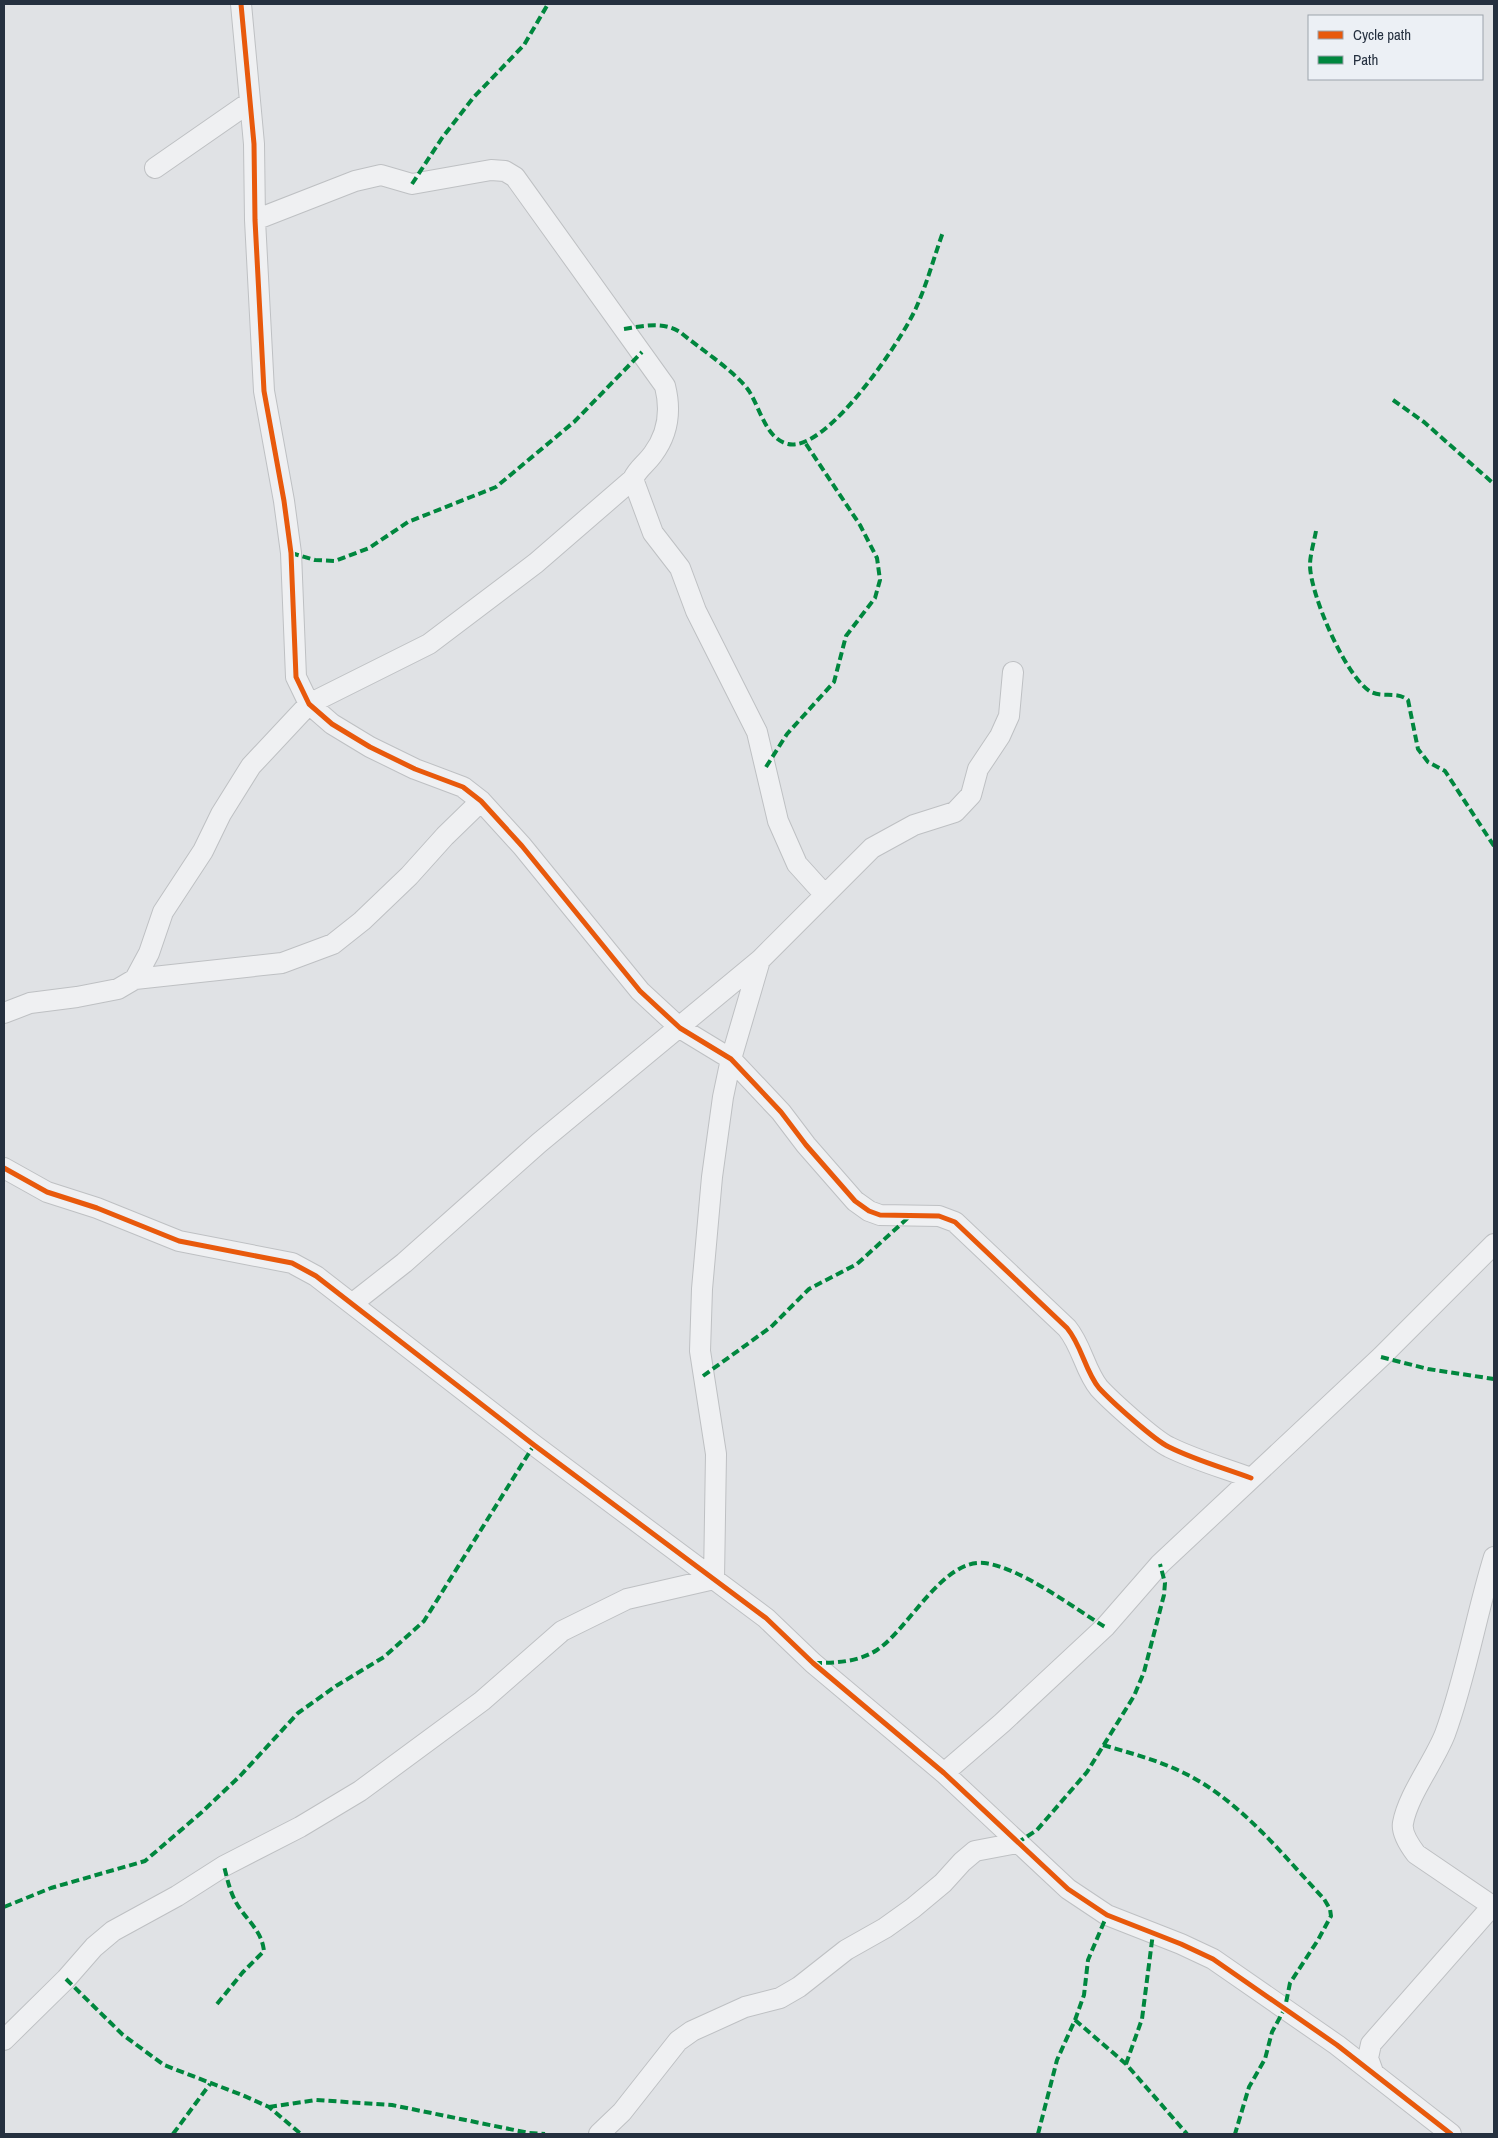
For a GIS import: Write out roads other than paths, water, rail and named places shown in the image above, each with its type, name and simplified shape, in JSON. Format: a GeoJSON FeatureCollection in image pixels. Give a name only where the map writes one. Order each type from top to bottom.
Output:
{"type":"FeatureCollection","features":[{"type":"Feature","properties":{"kind":"street"},"geometry":{"type":"LineString","coordinates":[[241,4],[254,144],[255,220],[264,391],[284,501],[290,553],[296,677],[309,704],[332,724],[370,747],[415,769],[463,787],[481,802],[522,846],[640,991],[680,1028],[731,1059],[781,1112],[806,1145],[855,1201],[869,1211],[880,1215],[939,1216],[955,1222],[1072,1335],[1093,1380],[1110,1400],[1167,1446],[1195,1459],[1251,1478]]}},
{"type":"Feature","properties":{"kind":"street"},"geometry":{"type":"LineString","coordinates":[[156,168],[250,102]]}},
{"type":"Feature","properties":{"kind":"street"},"geometry":{"type":"LineString","coordinates":[[135,979],[149,952],[163,912],[203,850],[221,814],[252,766],[309,704],[429,644],[536,563],[633,479],[637,471],[653,455],[666,427],[669,402],[665,386],[514,177],[505,171],[476,171],[412,184],[381,174],[355,180],[255,220]]}},
{"type":"Feature","properties":{"kind":"street"},"geometry":{"type":"LineString","coordinates":[[633,479],[653,533],[680,568],[696,611],[758,732],[778,821],[797,864],[825,895]]}},
{"type":"Feature","properties":{"kind":"street"},"geometry":{"type":"LineString","coordinates":[[353,1303],[404,1263],[538,1143],[680,1028],[760,960],[872,848],[914,825],[955,812],[966,802],[971,795],[978,769],[1000,736],[1009,716],[1013,672]]}},
{"type":"Feature","properties":{"kind":"street"},"geometry":{"type":"LineString","coordinates":[[4,1013],[30,1002],[77,997],[118,989],[135,979],[282,963],[332,944],[362,921],[481,802]]}},
{"type":"Feature","properties":{"kind":"street"},"geometry":{"type":"LineString","coordinates":[[714,1579],[716,1454],[700,1351],[702,1289],[712,1177],[723,1097],[731,1059],[760,960]]}},
{"type":"Feature","properties":{"kind":"street"},"geometry":{"type":"LineString","coordinates":[[4,1168],[47,1192],[97,1208],[179,1240],[292,1263],[316,1276],[534,1445],[766,1618],[813,1663],[944,1773],[1068,1889],[1107,1916],[1181,1944],[1213,1959],[1285,2008],[1373,2072],[1451,2134]]}},
{"type":"Feature","properties":{"kind":"street"},"geometry":{"type":"LineString","coordinates":[[944,1773],[1002,1724],[1105,1627],[1160,1564],[1381,1357],[1494,1244]]}},
{"type":"Feature","properties":{"kind":"street"},"geometry":{"type":"LineString","coordinates":[[1373,2072],[1368,2058],[1370,2044],[1493,1905],[1416,1854],[1407,1841],[1402,1824],[1412,1798],[1438,1752],[1452,1714],[1494,1557]]}},
{"type":"Feature","properties":{"kind":"street"},"geometry":{"type":"LineString","coordinates":[[4,2040],[66,1979],[94,1947],[113,1931],[177,1896],[224,1866],[300,1827],[360,1790],[482,1701],[562,1631],[627,1599],[714,1579]]}},
{"type":"Feature","properties":{"kind":"street"},"geometry":{"type":"LineString","coordinates":[[599,2134],[622,2112],[678,2041],[692,2030],[745,2007],[780,1998],[846,1950],[885,1928],[913,1908],[943,1883],[975,1851],[1017,1843]]}}]}
